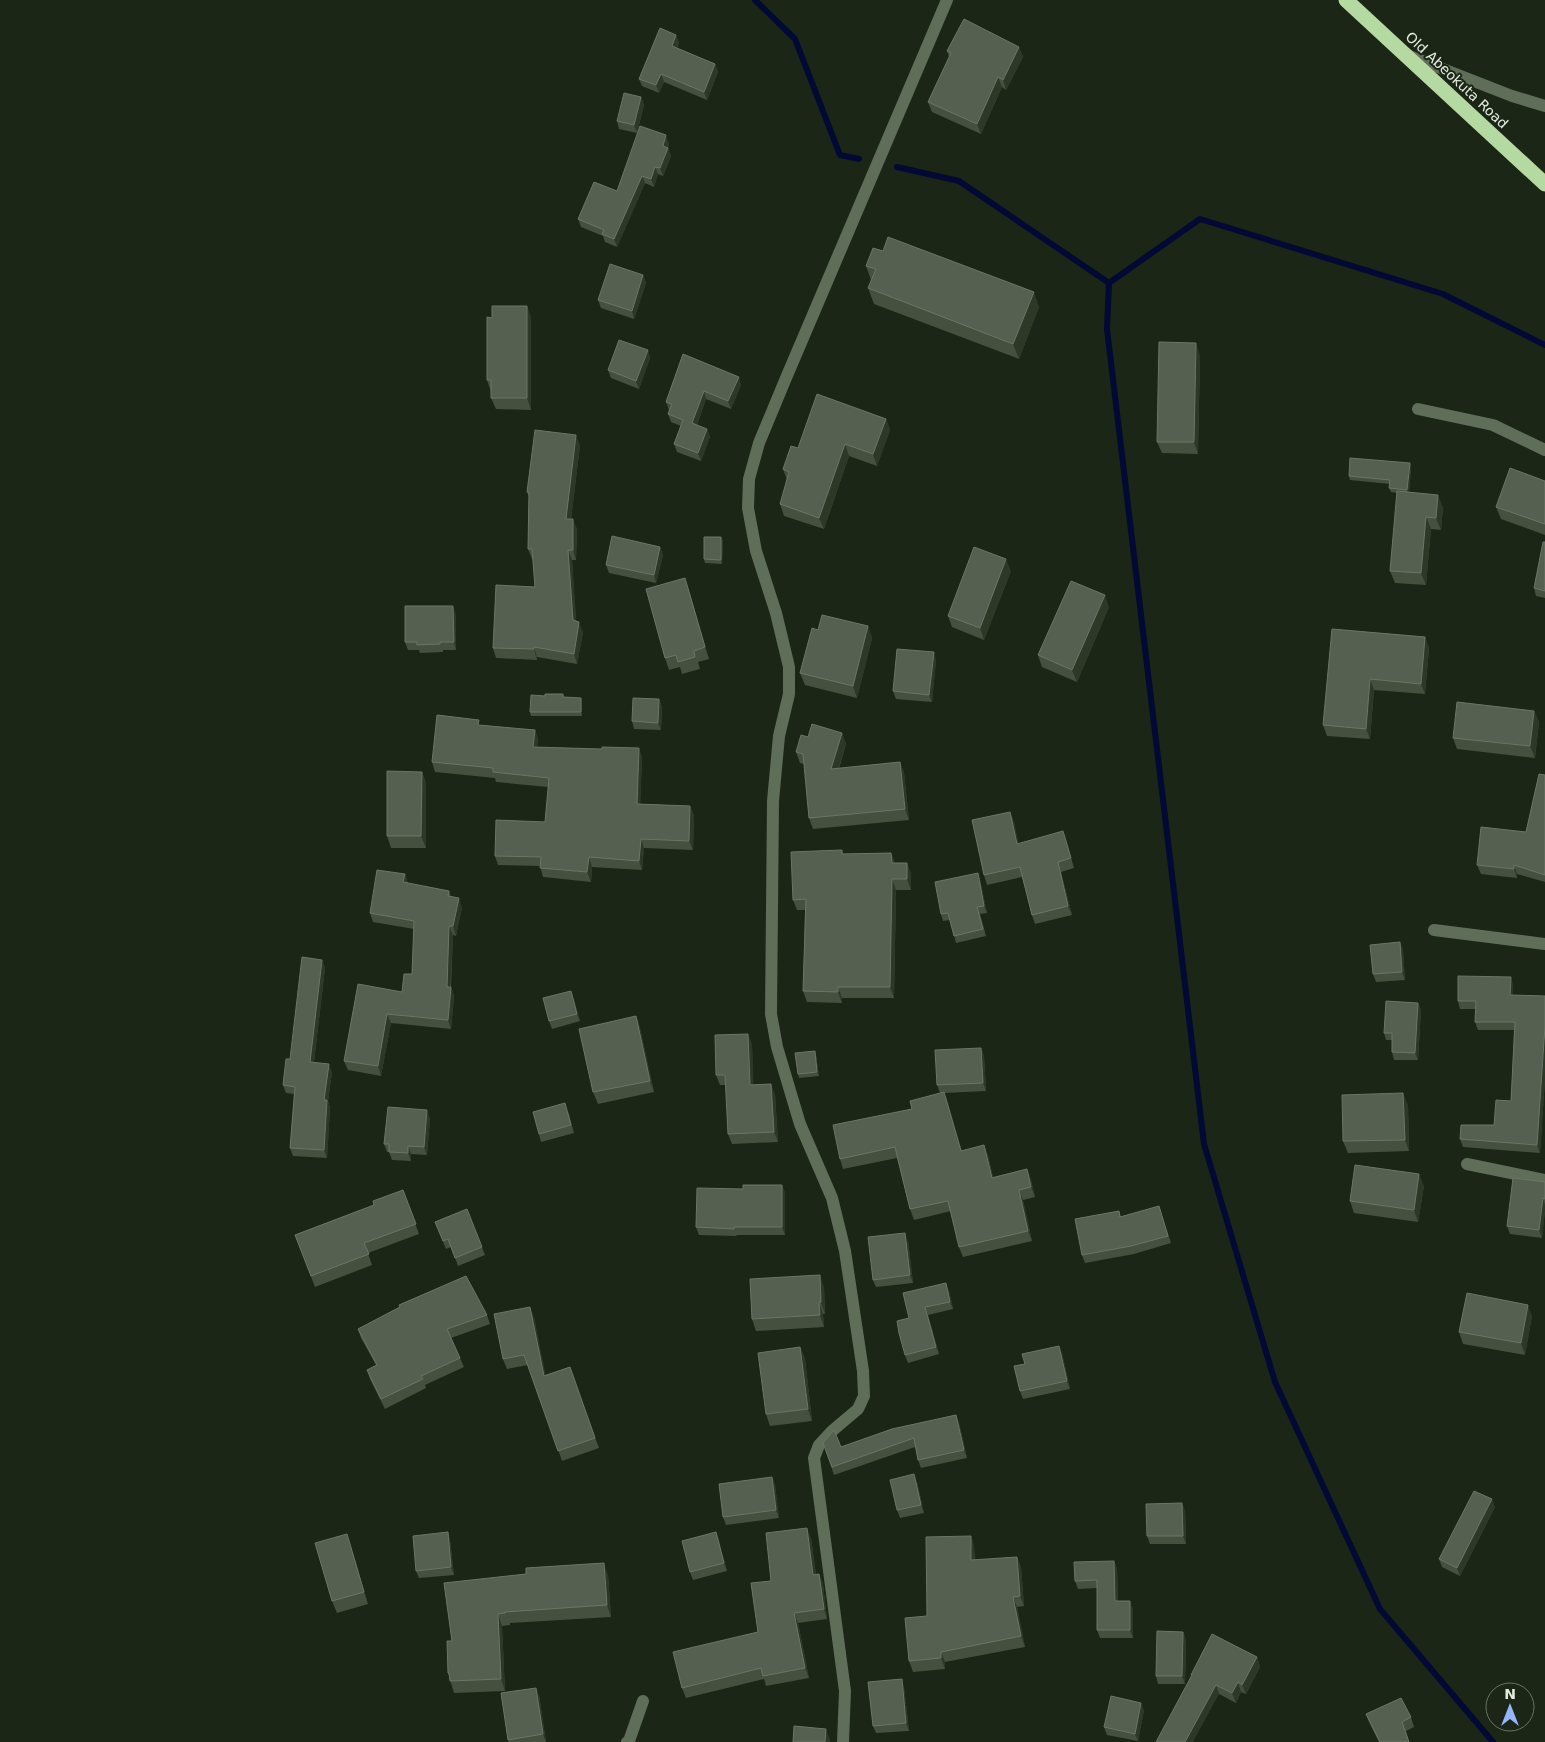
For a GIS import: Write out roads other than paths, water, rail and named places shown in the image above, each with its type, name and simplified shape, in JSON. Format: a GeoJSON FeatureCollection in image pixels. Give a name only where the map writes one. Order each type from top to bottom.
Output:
{"type":"FeatureCollection","features":[{"type":"Feature","properties":{"kind":"highway","name":"Old Abeokuta Road"},"geometry":{"type":"LineString","coordinates":[[1346,0],[1545,184]]}},
{"type":"Feature","properties":{"kind":"street"},"geometry":{"type":"LineString","coordinates":[[843,1742],[845,1691],[814,1458],[819,1445],[832,1430],[858,1409],[864,1396],[863,1371],[843,1242],[832,1198],[800,1124],[777,1047],[771,1014],[773,801],[779,736],[789,694],[789,666],[776,613],[756,551],[748,508],[749,479],[759,443],[947,0]]}},
{"type":"Feature","properties":{"kind":"street"},"geometry":{"type":"LineString","coordinates":[[1404,54],[1512,96],[1545,106]]}},
{"type":"Feature","properties":{"kind":"street"},"geometry":{"type":"LineString","coordinates":[[1418,409],[1492,425],[1545,450]]}},
{"type":"Feature","properties":{"kind":"street"},"geometry":{"type":"LineString","coordinates":[[1434,930],[1545,944]]}},
{"type":"Feature","properties":{"kind":"street"},"geometry":{"type":"LineString","coordinates":[[1467,1164],[1545,1180]]}},
{"type":"Feature","properties":{"kind":"street"},"geometry":{"type":"LineString","coordinates":[[627,1742],[643,1701]]}},
{"type":"Feature","properties":{"kind":"waterway"},"geometry":{"type":"LineString","coordinates":[[755,0],[795,39],[840,155],[859,159]]}},
{"type":"Feature","properties":{"kind":"waterway"},"geometry":{"type":"LineString","coordinates":[[897,167],[959,181],[1109,283],[1200,219],[1443,294],[1545,345]]}},
{"type":"Feature","properties":{"kind":"waterway"},"geometry":{"type":"LineString","coordinates":[[1109,283],[1107,329],[1204,1144],[1275,1382],[1380,1609],[1493,1742]]}}]}
